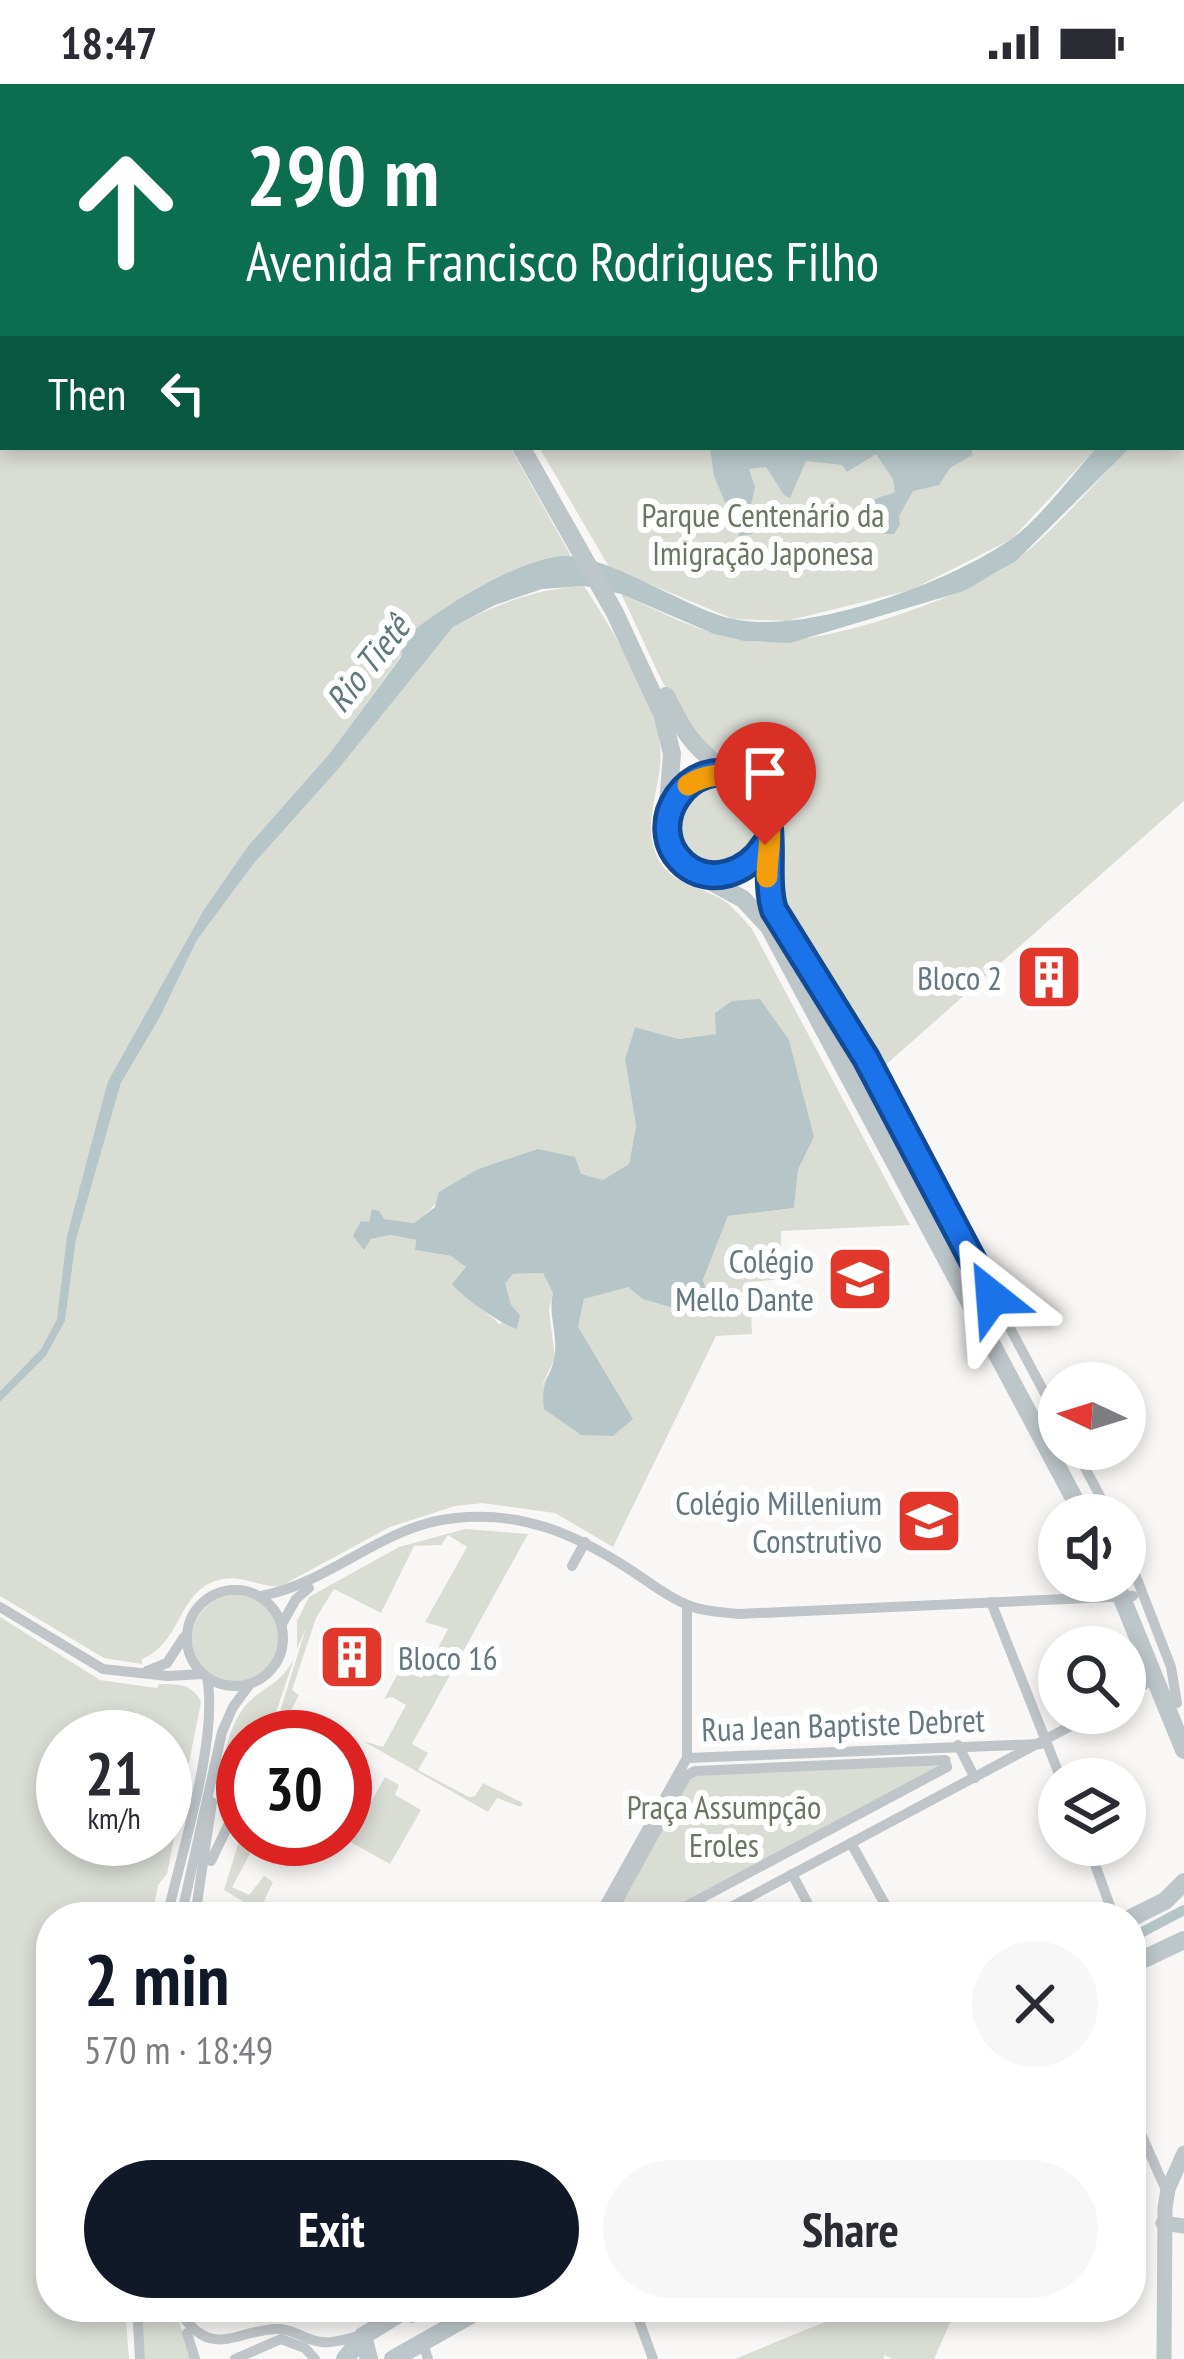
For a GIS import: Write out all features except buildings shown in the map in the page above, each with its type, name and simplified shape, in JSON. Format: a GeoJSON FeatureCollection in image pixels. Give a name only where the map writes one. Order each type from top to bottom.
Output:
{"type":"FeatureCollection","features":[{"type":"Feature","properties":{"kind":"main road"},"geometry":{"type":"LineString","coordinates":[[522,450],[580,538]]}},
{"type":"Feature","properties":{"kind":"main road"},"geometry":{"type":"LineString","coordinates":[[534,450],[686,735],[757,791],[765,803],[767,883],[785,931],[1038,1407]]}},
{"type":"Feature","properties":{"kind":"main road"},"geometry":{"type":"LineString","coordinates":[[619,612],[670,740],[674,773],[666,828],[674,853],[691,869],[743,899],[769,928],[1072,1494]]}},
{"type":"Feature","properties":{"kind":"main road"},"geometry":{"type":"LineString","coordinates":[[669,806],[696,779],[736,776]]}},
{"type":"Feature","properties":{"kind":"main road"},"geometry":{"type":"LineString","coordinates":[[702,874],[739,870],[759,855],[769,835]]}},
{"type":"Feature","properties":{"kind":"main road"},"geometry":{"type":"LineString","coordinates":[[1127,1602],[1184,1750]]}},
{"type":"Feature","properties":{"kind":"main road"},"geometry":{"type":"LineString","coordinates":[[1128,1602],[1184,1723]]}},
{"type":"Feature","properties":{"kind":"main road"},"geometry":{"type":"LineString","coordinates":[[1146,1910],[1184,1882]]}},
{"type":"Feature","properties":{"kind":"main road"},"geometry":{"type":"LineString","coordinates":[[1146,1958],[1184,1940]]}},
{"type":"Feature","properties":{"kind":"main road"},"geometry":{"type":"LineString","coordinates":[[345,2359],[363,2336],[387,2322]]}},
{"type":"Feature","properties":{"kind":"main road"},"geometry":{"type":"LineString","coordinates":[[403,2322],[420,2349]]}},
{"type":"Feature","properties":{"kind":"main road"},"geometry":{"type":"LineString","coordinates":[[393,2359],[420,2349],[462,2322]]}},
{"type":"Feature","properties":{"kind":"main road"},"geometry":{"type":"LineString","coordinates":[[363,2336],[369,2359]]}},
{"type":"Feature","properties":{"kind":"street"},"geometry":{"type":"LineString","coordinates":[[785,931],[866,1058],[1038,1381]]}},
{"type":"Feature","properties":{"kind":"street"},"geometry":{"type":"LineString","coordinates":[[144,1672],[173,1658],[200,1605],[222,1591],[235,1589],[261,1596],[296,1589],[402,1533],[460,1517],[544,1525],[585,1542],[687,1605],[738,1614],[1038,1598]]}},
{"type":"Feature","properties":{"kind":"street"},"geometry":{"type":"LineString","coordinates":[[572,1566],[585,1542]]}},
{"type":"Feature","properties":{"kind":"street"},"geometry":{"type":"LineString","coordinates":[[282,1624],[296,1600],[320,1578]]}},
{"type":"Feature","properties":{"kind":"street"},"geometry":{"type":"LineString","coordinates":[[184,1902],[226,1719],[250,1684],[274,1667],[284,1639],[282,1624],[261,1596]]}},
{"type":"Feature","properties":{"kind":"street"},"geometry":{"type":"LineString","coordinates":[[991,1602],[1051,1758]]}},
{"type":"Feature","properties":{"kind":"street"},"geometry":{"type":"LineString","coordinates":[[1146,1602],[1171,1667],[1177,1703]]}},
{"type":"Feature","properties":{"kind":"street"},"geometry":{"type":"LineString","coordinates":[[686,1757],[687,1605]]}},
{"type":"Feature","properties":{"kind":"street"},"geometry":{"type":"LineString","coordinates":[[0,1607],[88,1662],[116,1671],[205,1676],[227,1686],[250,1684]]}},
{"type":"Feature","properties":{"kind":"street"},"geometry":{"type":"LineString","coordinates":[[170,1902],[212,1701],[205,1676],[189,1653],[188,1628]]}},
{"type":"Feature","properties":{"kind":"street"},"geometry":{"type":"LineString","coordinates":[[1146,1684],[1154,1679]]}},
{"type":"Feature","properties":{"kind":"street"},"geometry":{"type":"LineString","coordinates":[[740,1902],[1057,1734]]}},
{"type":"Feature","properties":{"kind":"street","name":"Rua Jean Baptiste Debret"},"geometry":{"type":"LineString","coordinates":[[606,1902],[686,1757],[1043,1742]]}},
{"type":"Feature","properties":{"kind":"street"},"geometry":{"type":"LineString","coordinates":[[958,1745],[975,1778]]}},
{"type":"Feature","properties":{"kind":"street"},"geometry":{"type":"LineString","coordinates":[[617,1902],[687,1775],[695,1771],[948,1762],[947,1767],[694,1902]]}},
{"type":"Feature","properties":{"kind":"street"},"geometry":{"type":"LineString","coordinates":[[198,1902],[213,1771]]}},
{"type":"Feature","properties":{"kind":"street"},"geometry":{"type":"LineString","coordinates":[[202,1886],[238,1805],[223,1818],[216,1816],[212,1806]]}},
{"type":"Feature","properties":{"kind":"street"},"geometry":{"type":"LineString","coordinates":[[851,1843],[884,1902]]}},
{"type":"Feature","properties":{"kind":"street"},"geometry":{"type":"LineString","coordinates":[[1096,1866],[1109,1902]]}},
{"type":"Feature","properties":{"kind":"street"},"geometry":{"type":"LineString","coordinates":[[792,1874],[807,1902]]}},
{"type":"Feature","properties":{"kind":"street"},"geometry":{"type":"LineString","coordinates":[[1146,2145],[1167,2192]]}},
{"type":"Feature","properties":{"kind":"street"},"geometry":{"type":"LineString","coordinates":[[1164,2359],[1163,2228],[1167,2192],[1184,2153]]}},
{"type":"Feature","properties":{"kind":"street"},"geometry":{"type":"LineString","coordinates":[[1163,2228],[1184,2229]]}},
{"type":"Feature","properties":{"kind":"street"},"geometry":{"type":"LineString","coordinates":[[137,2322],[140,2359]]}},
{"type":"Feature","properties":{"kind":"street"},"geometry":{"type":"LineString","coordinates":[[184,2322],[195,2359]]}},
{"type":"Feature","properties":{"kind":"street"},"geometry":{"type":"LineString","coordinates":[[186,2322],[196,2340],[212,2348],[228,2348],[272,2329],[292,2330],[324,2343],[363,2336]]}},
{"type":"Feature","properties":{"kind":"street"},"geometry":{"type":"LineString","coordinates":[[639,2322],[652,2359]]}},
{"type":"Feature","properties":{"kind":"street"},"geometry":{"type":"LineString","coordinates":[[236,2359],[281,2339],[305,2348],[315,2359]]}},
{"type":"Feature","properties":{"kind":"green space"},"geometry":{"type":"Polygon","coordinates":[[[0,450],[512,450],[571,556],[552,557],[506,573],[403,639],[401,656],[330,753],[248,846],[203,911],[108,1081],[57,1319],[41,1349],[0,1391],[0,450]]]}},
{"type":"Feature","properties":{"kind":"green space","name":"Parque Centenário da Imigração Japonesa"},"geometry":{"type":"Polygon","coordinates":[[[541,450],[1094,450],[1012,539],[911,590],[787,621],[733,619],[609,567],[541,450]]]}},
{"type":"Feature","properties":{"kind":"green space"},"geometry":{"type":"Polygon","coordinates":[[[1128,450],[1184,450],[1184,801],[881,1069],[815,966],[784,901],[780,874],[783,818],[775,792],[760,775],[710,746],[688,724],[621,594],[680,621],[741,640],[804,639],[881,621],[955,593],[1012,563],[1128,450]]]}},
{"type":"Feature","properties":{"kind":"green space"},"geometry":{"type":"Polygon","coordinates":[[[584,586],[640,685],[656,727],[660,761],[651,836],[662,865],[676,878],[726,902],[752,929],[910,1225],[781,1231],[781,1279],[750,1282],[752,1334],[716,1336],[613,1547],[555,1513],[482,1503],[455,1506],[390,1527],[281,1586],[231,1578],[208,1584],[142,1664],[104,1658],[0,1596],[0,1402],[46,1356],[65,1321],[76,1240],[121,1083],[197,940],[255,862],[453,627],[516,599],[584,586]],[[635,1027],[625,1059],[636,1126],[629,1164],[603,1181],[524,1164],[481,1168],[414,1223],[369,1222],[364,1249],[371,1239],[391,1235],[416,1240],[415,1250],[451,1256],[467,1267],[453,1284],[500,1325],[511,1305],[504,1283],[513,1274],[543,1273],[553,1293],[549,1310],[555,1358],[541,1387],[578,1327],[584,1299],[628,1286],[703,1280],[728,1216],[794,1208],[798,1170],[814,1137],[717,1034],[679,1039],[635,1027]]]}},
{"type":"Feature","properties":{"kind":"green space"},"geometry":{"type":"Polygon","coordinates":[[[719,782],[749,795],[762,825],[749,855],[719,868],[689,855],[676,825],[689,795],[719,782]]]}},
{"type":"Feature","properties":{"kind":"green space"},"geometry":{"type":"Polygon","coordinates":[[[465,1529],[528,1534],[412,1744],[428,1753],[418,1770],[469,1797],[483,1783],[523,1803],[521,1807],[497,1798],[488,1812],[372,1746],[383,1747],[406,1705],[392,1697],[384,1699],[400,1670],[422,1678],[448,1629],[425,1622],[467,1547],[448,1535],[441,1545],[414,1546],[381,1613],[334,1589],[316,1618],[292,1690],[299,1695],[291,1710],[280,1710],[306,1628],[297,1649],[297,1621],[309,1597],[399,1547],[465,1529]]]}},
{"type":"Feature","properties":{"kind":"green space"},"geometry":{"type":"Polygon","coordinates":[[[236,1595],[253,1598],[267,1608],[277,1622],[277,1656],[267,1670],[253,1680],[236,1683],[219,1680],[205,1670],[195,1656],[192,1639],[195,1622],[205,1608],[219,1598],[236,1595]]]}},
{"type":"Feature","properties":{"kind":"green space"},"geometry":{"type":"Polygon","coordinates":[[[0,1617],[100,1680],[157,1688],[159,1684],[183,1686],[201,1702],[192,1748],[192,1710],[36,1710],[36,1866],[169,1866],[155,1902],[36,1902],[36,2322],[126,2322],[129,2359],[0,2359],[0,1617]]]}},
{"type":"Feature","properties":{"kind":"green space"},"geometry":{"type":"Polygon","coordinates":[[[294,1659],[277,1710],[242,1710],[245,1706],[283,1675],[294,1659]]]}},
{"type":"Feature","properties":{"kind":"green space","name":"Praça Assumpção Eroles"},"geometry":{"type":"Polygon","coordinates":[[[951,1757],[949,1771],[701,1902],[614,1902],[693,1769],[951,1757]]]}},
{"type":"Feature","properties":{"kind":"green space"},"geometry":{"type":"Polygon","coordinates":[[[385,1777],[399,1785],[395,1795],[421,1810],[390,1864],[372,1854],[372,1800],[385,1777]]]}},
{"type":"Feature","properties":{"kind":"green space"},"geometry":{"type":"Polygon","coordinates":[[[231,1866],[243,1866],[232,1887],[249,1895],[264,1876],[273,1882],[266,1902],[244,1902],[224,1890],[231,1866]]]}},
{"type":"Feature","properties":{"kind":"green space"},"geometry":{"type":"Polygon","coordinates":[[[142,2322],[179,2322],[192,2359],[145,2359],[142,2322]]]}},
{"type":"Feature","properties":{"kind":"green space"},"geometry":{"type":"Polygon","coordinates":[[[825,2322],[950,2322],[934,2359],[884,2355],[884,2359],[735,2359],[825,2322]]]}},
{"type":"Feature","properties":{"kind":"shaded area"},"geometry":{"type":"Polygon","coordinates":[[[710,450],[972,450],[972,455],[950,468],[939,485],[913,491],[894,534],[878,532],[864,518],[868,505],[895,492],[893,479],[876,454],[847,472],[842,465],[806,461],[790,498],[766,467],[749,469],[755,487],[751,505],[755,523],[752,534],[739,536],[714,476],[710,450]]]}},
{"type":"Feature","properties":{"kind":"shaded area"},"geometry":{"type":"Polygon","coordinates":[[[1094,450],[1128,450],[1016,561],[964,591],[790,643],[714,634],[621,594],[584,586],[542,589],[495,605],[453,627],[339,768],[255,862],[197,940],[121,1083],[76,1240],[65,1321],[46,1356],[0,1402],[0,1391],[41,1349],[57,1319],[67,1236],[108,1081],[203,911],[248,846],[330,753],[401,657],[403,639],[501,576],[563,556],[601,563],[733,619],[764,622],[837,612],[951,573],[1010,540],[1094,450]]]}},
{"type":"Feature","properties":{"kind":"shaded area"},"geometry":{"type":"Polygon","coordinates":[[[760,999],[789,1040],[814,1137],[798,1170],[794,1208],[728,1216],[703,1280],[709,1304],[694,1314],[643,1299],[628,1287],[584,1299],[578,1327],[633,1419],[613,1436],[581,1435],[544,1409],[555,1344],[553,1293],[543,1273],[513,1274],[505,1283],[511,1305],[520,1315],[517,1329],[483,1310],[452,1284],[466,1267],[451,1256],[415,1250],[416,1240],[391,1235],[371,1239],[364,1250],[353,1236],[361,1221],[369,1222],[372,1209],[384,1219],[414,1223],[435,1207],[439,1192],[478,1169],[538,1149],[575,1157],[581,1174],[603,1180],[629,1164],[636,1126],[625,1059],[635,1027],[679,1039],[716,1034],[715,1013],[732,1001],[760,999]]]}},
{"type":"Feature","properties":{"kind":"waterway"},"geometry":{"type":"LineString","coordinates":[[1146,1930],[1184,1910]]}},
{"type":"Feature","properties":{"kind":"slow traffic"},"geometry":{"type":"LineString","coordinates":[[688,785],[721,774],[736,776],[757,791],[770,821],[767,877]]}},
{"type":"Feature","properties":{"kind":"place","name":"Bloco 2"},"geometry":{"type":"Point","coordinates":[1049,977]}},
{"type":"Feature","properties":{"kind":"place","name":"Colégio Mello Dante"},"geometry":{"type":"Point","coordinates":[860,1279]}},
{"type":"Feature","properties":{"kind":"place","name":"Colégio Millenium Construtivo"},"geometry":{"type":"Point","coordinates":[929,1521]}},
{"type":"Feature","properties":{"kind":"place","name":"Bloco 16"},"geometry":{"type":"Point","coordinates":[352,1657]}},
{"type":"Feature","properties":{"kind":"route"},"geometry":{"type":"LineString","coordinates":[[765,845],[739,870],[702,874],[674,853],[666,828],[669,806],[696,779],[721,774],[749,783],[765,803],[770,821],[767,883],[774,910],[866,1058],[992,1297]]}},
{"type":"Feature","properties":{"kind":"water label","name":"Rio Tietê"},"geometry":{"type":"Point","coordinates":[367,663]}}]}
